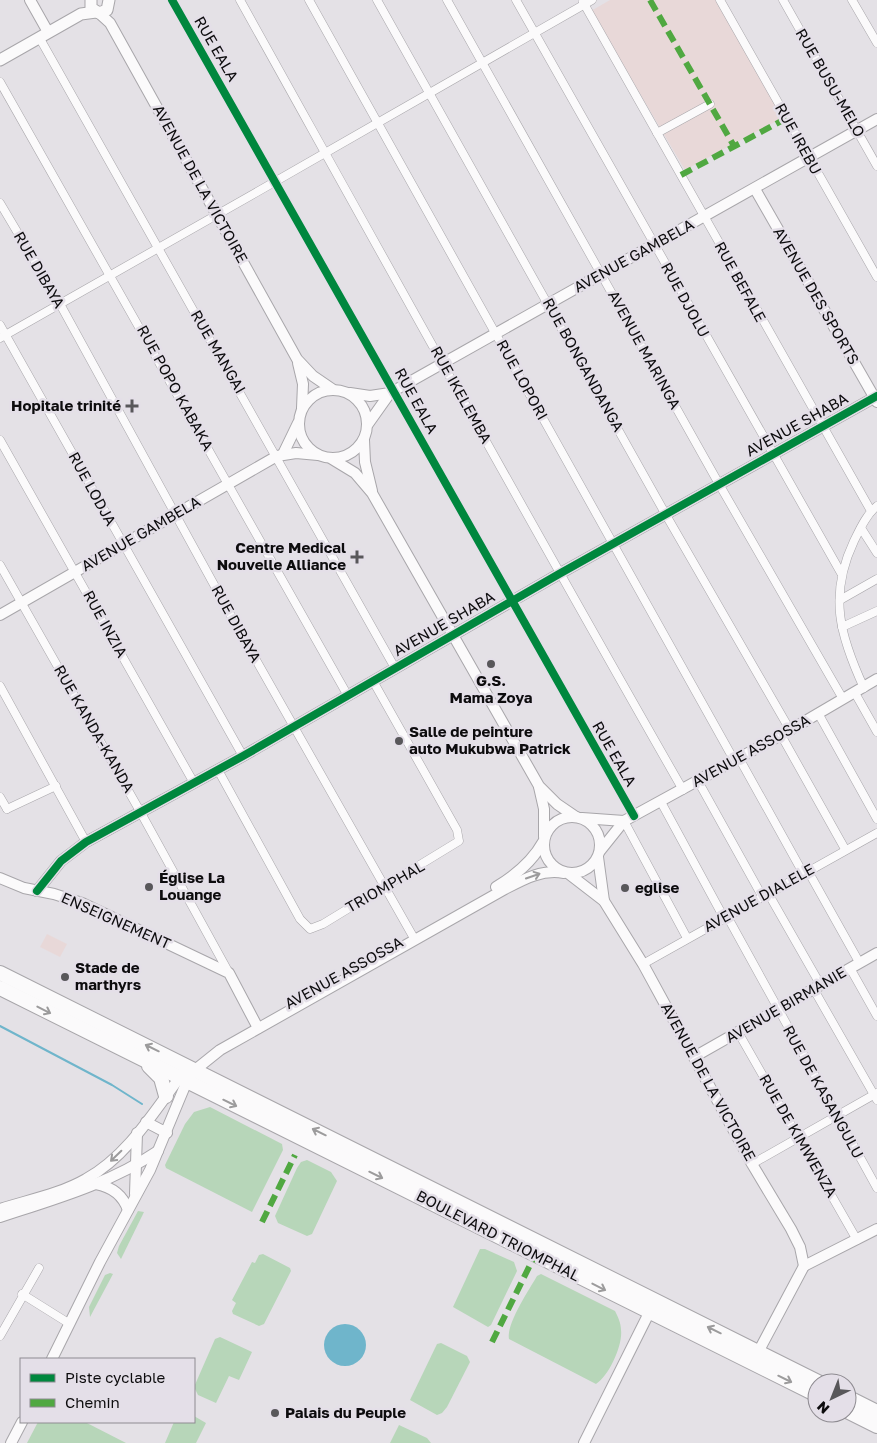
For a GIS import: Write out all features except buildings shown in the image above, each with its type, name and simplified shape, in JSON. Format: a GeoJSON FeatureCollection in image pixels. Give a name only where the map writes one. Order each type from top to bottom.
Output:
{"type":"FeatureCollection","features":[{"type":"Feature","properties":{"kind":"highway","name":"BOULEVARD TRIOMPHAL"},"geometry":{"type":"LineString","coordinates":[[0,973],[187,1074],[755,1357],[807,1378]]}},
{"type":"Feature","properties":{"kind":"highway","name":"BOULEVARD TRIOMPHAL"},"geometry":{"type":"LineString","coordinates":[[0,988],[136,1057],[187,1074]]}},
{"type":"Feature","properties":{"kind":"highway"},"geometry":{"type":"LineString","coordinates":[[136,1057],[161,1078],[166,1096]]}},
{"type":"Feature","properties":{"kind":"highway","name":"BOULEVARD TRIOMPHAL"},"geometry":{"type":"LineString","coordinates":[[755,1357],[807,1389]]}},
{"type":"Feature","properties":{"kind":"highway"},"geometry":{"type":"LineString","coordinates":[[857,1402],[877,1412]]}},
{"type":"Feature","properties":{"kind":"highway"},"geometry":{"type":"LineString","coordinates":[[857,1416],[877,1426]]}},
{"type":"Feature","properties":{"kind":"main road"},"geometry":{"type":"LineString","coordinates":[[30,0],[43,34]]}},
{"type":"Feature","properties":{"kind":"main road"},"geometry":{"type":"LineString","coordinates":[[0,60],[43,34],[102,5]]}},
{"type":"Feature","properties":{"kind":"main road","name":"AVENUE DE LA VICTOIRE"},"geometry":{"type":"LineString","coordinates":[[102,5],[110,23],[297,359]]}},
{"type":"Feature","properties":{"kind":"main road","name":"AVENUE GAMBELA"},"geometry":{"type":"LineString","coordinates":[[392,392],[877,119]]}},
{"type":"Feature","properties":{"kind":"main road","name":"AVENUE DES SPORTS"},"geometry":{"type":"LineString","coordinates":[[755,189],[876,399]]}},
{"type":"Feature","properties":{"kind":"main road"},"geometry":{"type":"LineString","coordinates":[[297,359],[313,376],[332,389],[350,394],[370,396],[392,392]]}},
{"type":"Feature","properties":{"kind":"main road"},"geometry":{"type":"LineString","coordinates":[[297,359],[303,384],[302,409],[299,421],[280,455],[318,455],[332,458],[356,473],[372,493],[539,786],[557,804],[593,827],[598,834],[604,901]]}},
{"type":"Feature","properties":{"kind":"main road"},"geometry":{"type":"LineString","coordinates":[[302,409],[314,395],[332,389]]}},
{"type":"Feature","properties":{"kind":"main road"},"geometry":{"type":"LineString","coordinates":[[372,493],[365,462],[364,440],[368,424],[392,392]]}},
{"type":"Feature","properties":{"kind":"main road"},"geometry":{"type":"LineString","coordinates":[[350,394],[359,401],[366,412],[368,424]]}},
{"type":"Feature","properties":{"kind":"main road","name":"AVENUE SHABA"},"geometry":{"type":"LineString","coordinates":[[37,891],[61,861],[86,842],[194,784],[511,601],[614,545],[772,454],[876,399]]}},
{"type":"Feature","properties":{"kind":"main road"},"geometry":{"type":"LineString","coordinates":[[299,421],[303,441],[318,455]]}},
{"type":"Feature","properties":{"kind":"main road"},"geometry":{"type":"LineString","coordinates":[[332,458],[354,452],[364,440]]}},
{"type":"Feature","properties":{"kind":"main road","name":"AVENUE GAMBELA"},"geometry":{"type":"LineString","coordinates":[[0,615],[124,546],[280,455]]}},
{"type":"Feature","properties":{"kind":"main road","name":"AVENUE ASSOSSA"},"geometry":{"type":"LineString","coordinates":[[624,821],[683,790],[877,679]]}},
{"type":"Feature","properties":{"kind":"main road"},"geometry":{"type":"LineString","coordinates":[[539,786],[544,809],[546,859],[554,868],[566,873],[604,901]]}},
{"type":"Feature","properties":{"kind":"main road"},"geometry":{"type":"LineString","coordinates":[[503,886],[532,860],[544,840],[547,830],[560,819],[577,817],[624,821]]}},
{"type":"Feature","properties":{"kind":"main road"},"geometry":{"type":"LineString","coordinates":[[503,886],[550,872],[583,872],[624,821]]}},
{"type":"Feature","properties":{"kind":"main road","name":"ENSEIGNEMENT"},"geometry":{"type":"LineString","coordinates":[[0,878],[82,904],[229,973]]}},
{"type":"Feature","properties":{"kind":"main road","name":"AVENUE ASSOSSA"},"geometry":{"type":"LineString","coordinates":[[60,1194],[98,1172],[117,1156],[166,1096],[187,1074],[220,1050],[257,1026],[503,886]]}},
{"type":"Feature","properties":{"kind":"main road","name":"AVENUE DE LA VICTOIRE"},"geometry":{"type":"LineString","coordinates":[[604,901],[643,964],[752,1164],[796,1238],[804,1266]]}},
{"type":"Feature","properties":{"kind":"main road","name":"AVENUE BIRMANIE"},"geometry":{"type":"LineString","coordinates":[[694,1058],[816,986],[877,953]]}},
{"type":"Feature","properties":{"kind":"main road"},"geometry":{"type":"LineString","coordinates":[[229,973],[257,1026]]}},
{"type":"Feature","properties":{"kind":"main road"},"geometry":{"type":"LineString","coordinates":[[53,1358],[159,1150],[167,1133],[187,1074]]}},
{"type":"Feature","properties":{"kind":"main road"},"geometry":{"type":"LineString","coordinates":[[146,1122],[167,1133]]}},
{"type":"Feature","properties":{"kind":"main road"},"geometry":{"type":"LineString","coordinates":[[135,1195],[137,1133]]}},
{"type":"Feature","properties":{"kind":"main road"},"geometry":{"type":"LineString","coordinates":[[0,1210],[96,1184],[137,1164],[159,1150]]}},
{"type":"Feature","properties":{"kind":"main road"},"geometry":{"type":"LineString","coordinates":[[96,1184],[120,1195],[125,1201],[128,1210]]}},
{"type":"Feature","properties":{"kind":"main road"},"geometry":{"type":"LineString","coordinates":[[0,1217],[60,1194]]}},
{"type":"Feature","properties":{"kind":"main road"},"geometry":{"type":"LineString","coordinates":[[755,1357],[804,1266],[877,1229]]}},
{"type":"Feature","properties":{"kind":"main road"},"geometry":{"type":"LineString","coordinates":[[584,1443],[652,1306]]}},
{"type":"Feature","properties":{"kind":"main road"},"geometry":{"type":"LineString","coordinates":[[11,1443],[21,1423]]}},
{"type":"Feature","properties":{"kind":"street","name":"RUE EALA"},"geometry":{"type":"LineString","coordinates":[[172,0],[392,392],[634,816]]}},
{"type":"Feature","properties":{"kind":"street","name":"RUE IKELEMBA"},"geometry":{"type":"LineString","coordinates":[[240,0],[559,574],[683,790]]}},
{"type":"Feature","properties":{"kind":"street","name":"RUE LOPORI"},"geometry":{"type":"LineString","coordinates":[[308,0],[614,545],[737,759],[806,872],[854,965],[877,1016]]}},
{"type":"Feature","properties":{"kind":"street","name":"RUE BONGANDANGA"},"geometry":{"type":"LineString","coordinates":[[377,0],[549,304],[786,732],[845,849]]}},
{"type":"Feature","properties":{"kind":"street","name":"AVENUE MARINGA"},"geometry":{"type":"LineString","coordinates":[[447,0],[719,484],[843,699]]}},
{"type":"Feature","properties":{"kind":"street","name":"RUE DJOLU"},"geometry":{"type":"LineString","coordinates":[[516,0],[841,573]]}},
{"type":"Feature","properties":{"kind":"street"},"geometry":{"type":"LineString","coordinates":[[3,337],[158,247],[276,183],[431,94],[583,2],[592,0]]}},
{"type":"Feature","properties":{"kind":"street","name":"RUE IREBU"},"geometry":{"type":"LineString","coordinates":[[720,0],[877,278]]}},
{"type":"Feature","properties":{"kind":"street","name":"RUE BUSU-MELO"},"geometry":{"type":"LineString","coordinates":[[783,0],[877,166]]}},
{"type":"Feature","properties":{"kind":"street"},"geometry":{"type":"LineString","coordinates":[[852,0],[877,43]]}},
{"type":"Feature","properties":{"kind":"street","name":"RUE BEFALE"},"geometry":{"type":"LineString","coordinates":[[583,2],[821,427],[874,509]]}},
{"type":"Feature","properties":{"kind":"street","name":"RUE MANGAI"},"geometry":{"type":"LineString","coordinates":[[43,34],[158,247],[280,455],[395,668]]}},
{"type":"Feature","properties":{"kind":"street","name":"RUE POPO KABAKA"},"geometry":{"type":"LineString","coordinates":[[0,82],[111,274],[348,696]]}},
{"type":"Feature","properties":{"kind":"street"},"geometry":{"type":"LineString","coordinates":[[657,133],[710,104]]}},
{"type":"Feature","properties":{"kind":"street","name":"RUE DIBAYA"},"geometry":{"type":"LineString","coordinates":[[0,203],[60,304],[175,515],[413,938]]}},
{"type":"Feature","properties":{"kind":"street","name":"RUE LODJA"},"geometry":{"type":"LineString","coordinates":[[0,325],[3,337],[243,756]]}},
{"type":"Feature","properties":{"kind":"street","name":"RUE INZIA"},"geometry":{"type":"LineString","coordinates":[[0,440],[194,784]]}},
{"type":"Feature","properties":{"kind":"street"},"geometry":{"type":"LineString","coordinates":[[874,509],[860,528],[841,573],[840,600],[842,627],[848,653],[859,690],[877,732]]}},
{"type":"Feature","properties":{"kind":"street"},"geometry":{"type":"LineString","coordinates":[[860,528],[877,553]]}},
{"type":"Feature","properties":{"kind":"street","name":"RUE KANDA-KANDA"},"geometry":{"type":"LineString","coordinates":[[0,565],[142,813],[229,973]]}},
{"type":"Feature","properties":{"kind":"street"},"geometry":{"type":"LineString","coordinates":[[840,600],[877,580]]}},
{"type":"Feature","properties":{"kind":"street"},"geometry":{"type":"LineString","coordinates":[[842,627],[877,611]]}},
{"type":"Feature","properties":{"kind":"street","name":"TRIOMPHAL"},"geometry":{"type":"LineString","coordinates":[[218,770],[300,919],[310,929],[385,887],[459,842],[457,830],[373,681]]}},
{"type":"Feature","properties":{"kind":"street"},"geometry":{"type":"LineString","coordinates":[[0,686],[86,842]]}},
{"type":"Feature","properties":{"kind":"street"},"geometry":{"type":"LineString","coordinates":[[818,713],[877,819]]}},
{"type":"Feature","properties":{"kind":"street"},"geometry":{"type":"LineString","coordinates":[[698,781],[765,894],[876,1096],[836,1116],[752,1164]]}},
{"type":"Feature","properties":{"kind":"street"},"geometry":{"type":"LineString","coordinates":[[0,797],[4,808],[56,786]]}},
{"type":"Feature","properties":{"kind":"street","name":"RUE DE KASANGULU"},"geometry":{"type":"LineString","coordinates":[[660,802],[877,1188]]}},
{"type":"Feature","properties":{"kind":"street"},"geometry":{"type":"LineString","coordinates":[[624,821],[687,938]]}},
{"type":"Feature","properties":{"kind":"street","name":"AVENUE DIALELE"},"geometry":{"type":"LineString","coordinates":[[643,964],[877,832]]}},
{"type":"Feature","properties":{"kind":"street","name":"RUE DE KIMWENZA"},"geometry":{"type":"LineString","coordinates":[[738,1032],[858,1240]]}},
{"type":"Feature","properties":{"kind":"street"},"geometry":{"type":"LineString","coordinates":[[0,1336],[22,1294],[39,1268]]}},
{"type":"Feature","properties":{"kind":"street"},"geometry":{"type":"LineString","coordinates":[[22,1294],[70,1324]]}},
{"type":"Feature","properties":{"kind":"shaded area"},"geometry":{"type":"Polygon","coordinates":[[[610,0],[718,0],[784,117],[685,170],[591,11],[610,0]]]}},
{"type":"Feature","properties":{"kind":"shaded area"},"geometry":{"type":"Polygon","coordinates":[[[47,934],[67,944],[60,957],[40,947],[47,934]]]}},
{"type":"Feature","properties":{"kind":"green space"},"geometry":{"type":"Polygon","coordinates":[[[210,1107],[282,1144],[283,1150],[252,1212],[166,1168],[165,1165],[185,1124],[194,1112],[210,1107]]]}},
{"type":"Feature","properties":{"kind":"green space"},"geometry":{"type":"Polygon","coordinates":[[[307,1160],[331,1172],[337,1181],[312,1234],[307,1236],[278,1223],[275,1216],[297,1168],[301,1162],[307,1160]]]}},
{"type":"Feature","properties":{"kind":"green space"},"geometry":{"type":"Polygon","coordinates":[[[138,1211],[144,1212],[121,1259],[117,1253],[119,1246],[138,1211]]]}},
{"type":"Feature","properties":{"kind":"green space"},"geometry":{"type":"Polygon","coordinates":[[[480,1249],[485,1249],[514,1262],[517,1271],[491,1325],[488,1327],[453,1307],[480,1249]]]}},
{"type":"Feature","properties":{"kind":"green space"},"geometry":{"type":"Polygon","coordinates":[[[263,1254],[290,1268],[291,1271],[264,1324],[259,1326],[233,1314],[232,1311],[236,1303],[232,1300],[252,1262],[255,1263],[259,1255],[263,1254]]]}},
{"type":"Feature","properties":{"kind":"green space"},"geometry":{"type":"Polygon","coordinates":[[[113,1274],[90,1317],[89,1307],[105,1275],[113,1274]]]}},
{"type":"Feature","properties":{"kind":"green space"},"geometry":{"type":"Polygon","coordinates":[[[541,1274],[615,1311],[621,1327],[620,1344],[606,1374],[596,1384],[509,1339],[511,1325],[519,1307],[537,1276],[541,1274]]]}},
{"type":"Feature","properties":{"kind":"green space"},"geometry":{"type":"Polygon","coordinates":[[[220,1337],[252,1352],[239,1380],[229,1376],[216,1403],[198,1395],[195,1389],[195,1385],[215,1339],[220,1337]]]}},
{"type":"Feature","properties":{"kind":"green space"},"geometry":{"type":"Polygon","coordinates":[[[441,1343],[467,1356],[470,1362],[447,1407],[442,1413],[437,1415],[410,1400],[437,1344],[441,1343]]]}},
{"type":"Feature","properties":{"kind":"green space"},"geometry":{"type":"Polygon","coordinates":[[[195,1417],[206,1423],[196,1443],[165,1443],[174,1423],[195,1423],[195,1417]]]}},
{"type":"Feature","properties":{"kind":"green space"},"geometry":{"type":"Polygon","coordinates":[[[37,1423],[87,1423],[126,1443],[27,1443],[37,1423]]]}},
{"type":"Feature","properties":{"kind":"green space"},"geometry":{"type":"Polygon","coordinates":[[[399,1425],[427,1438],[431,1443],[390,1443],[399,1425]]]}},
{"type":"Feature","properties":{"kind":"water"},"geometry":{"type":"Polygon","coordinates":[[[349,1324],[357,1327],[363,1333],[366,1345],[363,1357],[357,1363],[341,1366],[333,1363],[327,1357],[324,1341],[327,1333],[333,1327],[349,1324]]]}},
{"type":"Feature","properties":{"kind":"waterway"},"geometry":{"type":"LineString","coordinates":[[0,1026],[112,1085],[142,1104]]}},
{"type":"Feature","properties":{"kind":"marked path"},"geometry":{"type":"LineString","coordinates":[[650,0],[734,146]]}},
{"type":"Feature","properties":{"kind":"marked path"},"geometry":{"type":"LineString","coordinates":[[681,175],[787,118]]}},
{"type":"Feature","properties":{"kind":"marked path"},"geometry":{"type":"LineString","coordinates":[[262,1222],[295,1155]]}},
{"type":"Feature","properties":{"kind":"marked path"},"geometry":{"type":"LineString","coordinates":[[492,1342],[535,1255]]}},
{"type":"Feature","properties":{"kind":"cycle path"},"geometry":{"type":"LineString","coordinates":[[172,0],[634,816]]}},
{"type":"Feature","properties":{"kind":"cycle path"},"geometry":{"type":"LineString","coordinates":[[37,891],[61,861],[86,842],[243,756],[559,574],[877,396]]}},
{"type":"Feature","properties":{"kind":"place","name":"Hopitale trinité"},"geometry":{"type":"Point","coordinates":[132,406]}},
{"type":"Feature","properties":{"kind":"place","name":"Centre Medical Nouvelle Alliance"},"geometry":{"type":"Point","coordinates":[357,557]}},
{"type":"Feature","properties":{"kind":"place","name":"G.S. Mama Zoya"},"geometry":{"type":"Point","coordinates":[491,664]}},
{"type":"Feature","properties":{"kind":"place","name":"Salle de peinture auto Mukubwa Patrick"},"geometry":{"type":"Point","coordinates":[399,741]}},
{"type":"Feature","properties":{"kind":"place","name":"Église La Louange"},"geometry":{"type":"Point","coordinates":[149,887]}},
{"type":"Feature","properties":{"kind":"place","name":"eglise"},"geometry":{"type":"Point","coordinates":[625,888]}},
{"type":"Feature","properties":{"kind":"place","name":"Stade de marthyrs"},"geometry":{"type":"Point","coordinates":[65,977]}},
{"type":"Feature","properties":{"kind":"place","name":"Palais du Peuple"},"geometry":{"type":"Point","coordinates":[275,1413]}}]}
